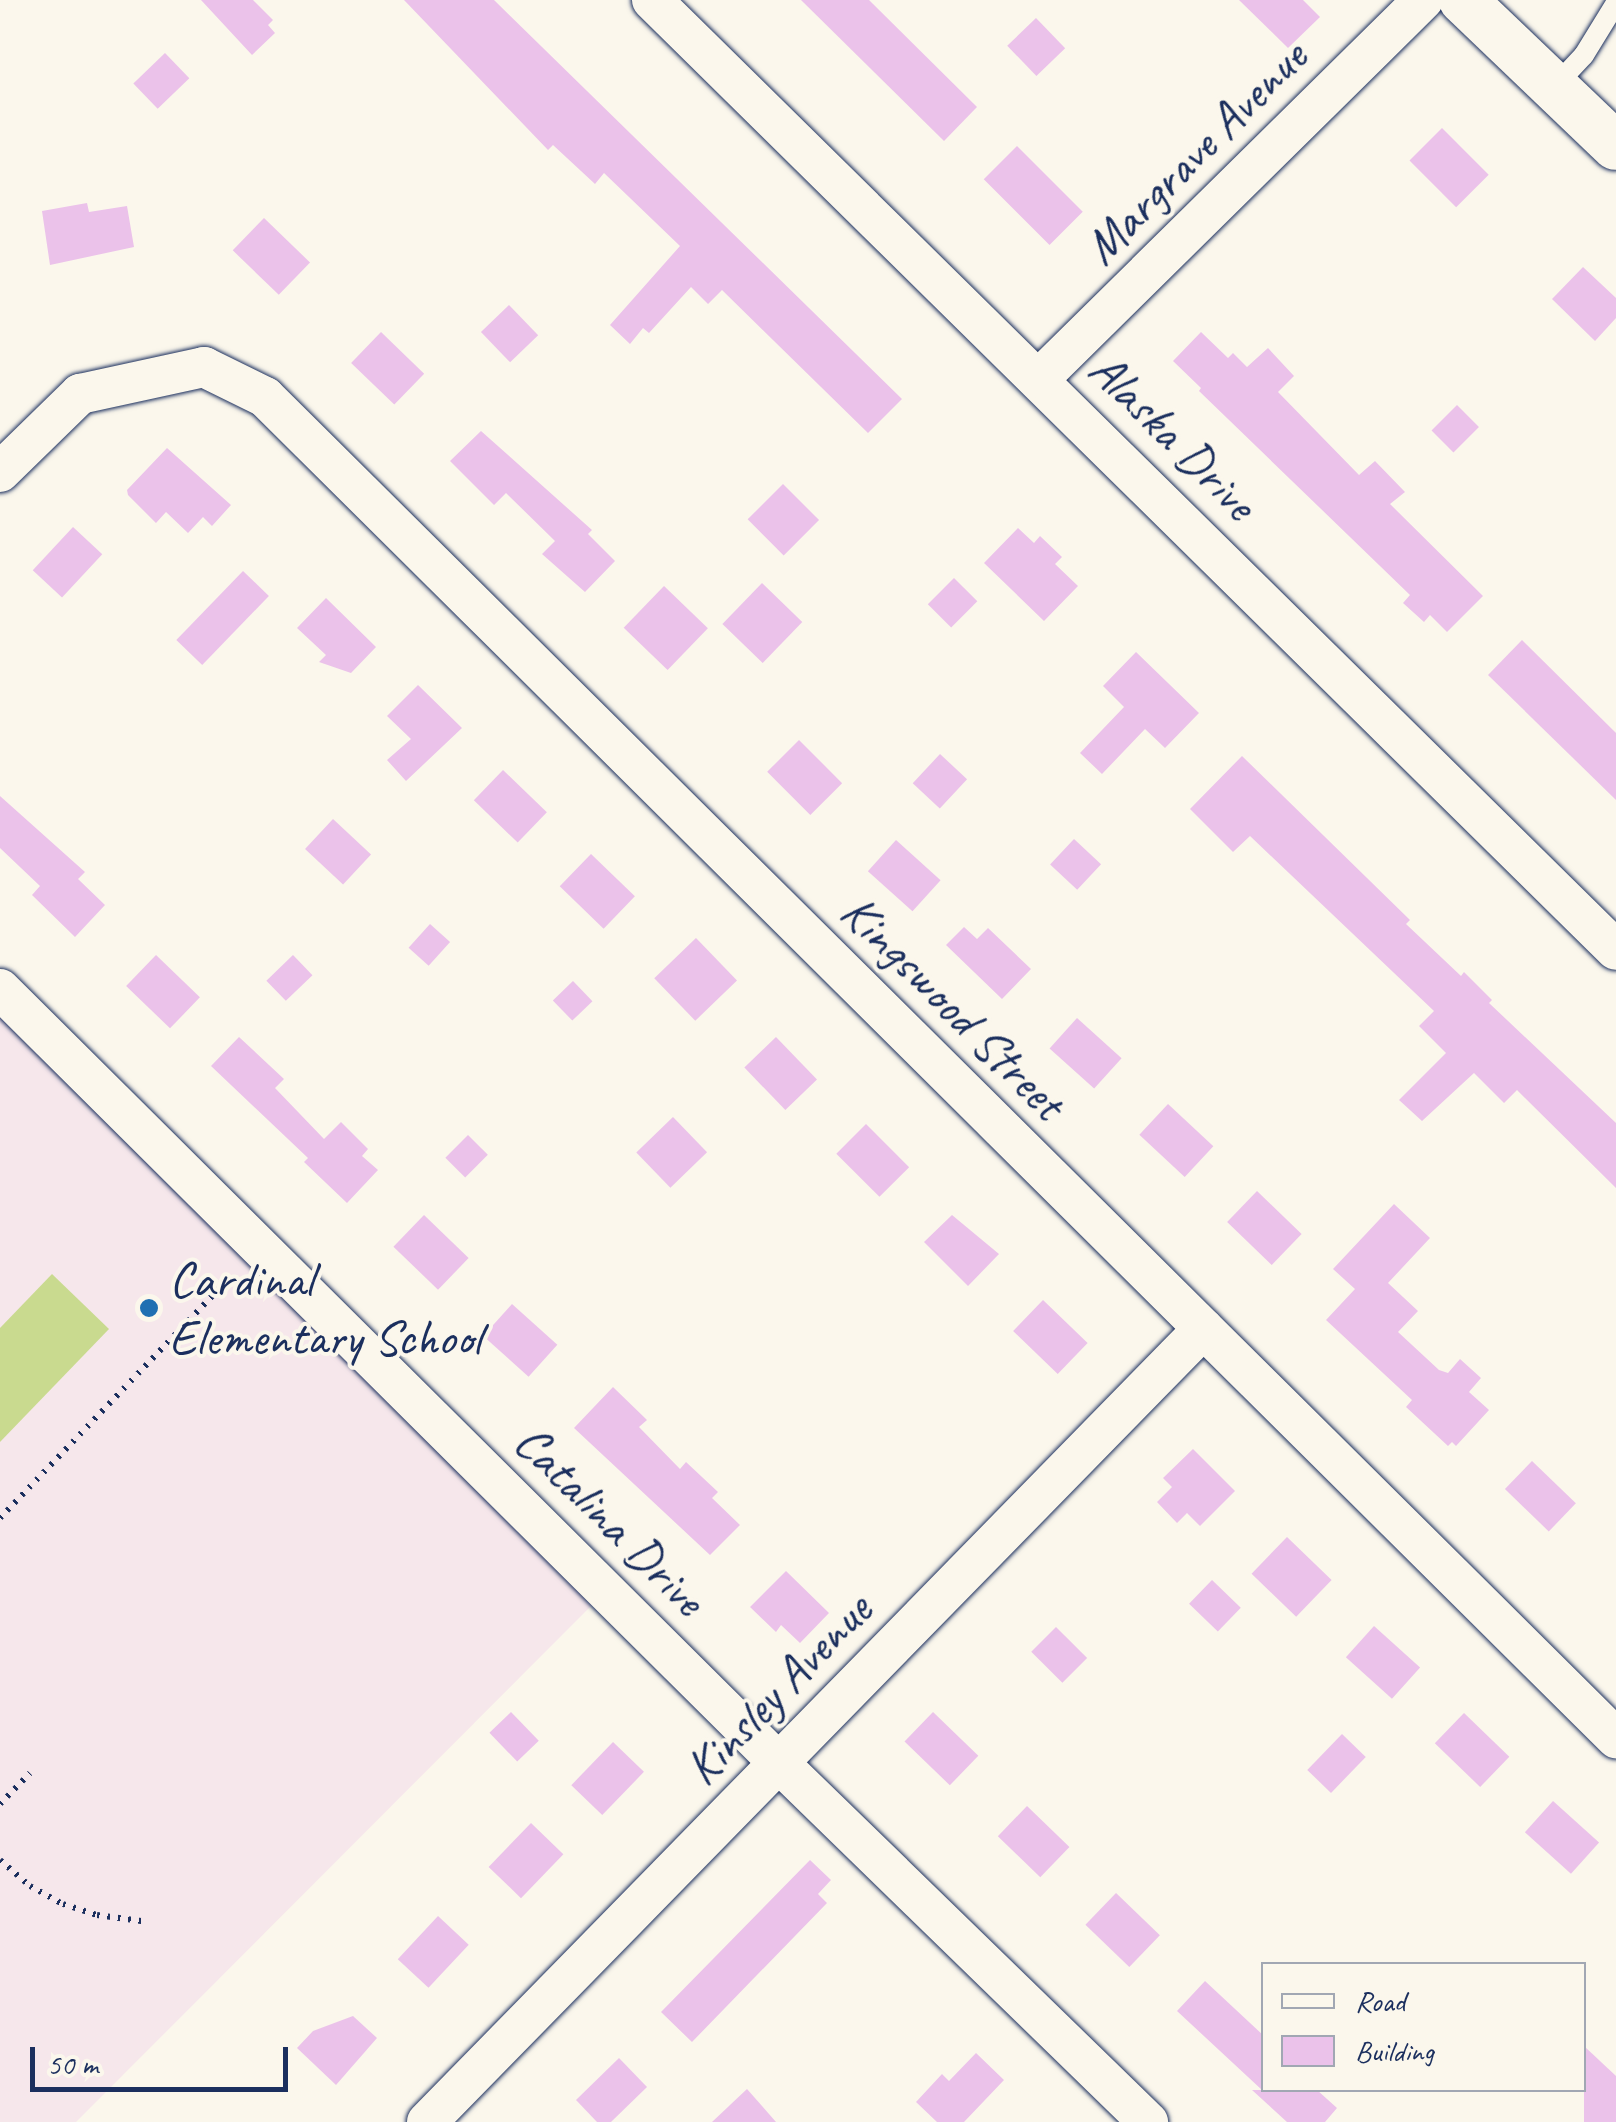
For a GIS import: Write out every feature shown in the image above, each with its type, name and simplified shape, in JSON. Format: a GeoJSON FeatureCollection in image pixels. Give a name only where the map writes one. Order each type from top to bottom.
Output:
{"type":"FeatureCollection","features":[{"type":"Feature","properties":{"kind":"street","name":"Alaska Drive"},"geometry":{"type":"LineString","coordinates":[[652,0],[1040,378],[1616,950]]}},
{"type":"Feature","properties":{"kind":"street","name":"Margrave Avenue"},"geometry":{"type":"LineString","coordinates":[[1040,378],[1423,0]]}},
{"type":"Feature","properties":{"kind":"street"},"geometry":{"type":"LineString","coordinates":[[1463,0],[1616,146]]}},
{"type":"Feature","properties":{"kind":"street","name":"Kingswood Street"},"geometry":{"type":"LineString","coordinates":[[0,472],[80,394],[204,366],[265,398],[1616,1738]]}},
{"type":"Feature","properties":{"kind":"street","name":"Catalina Drive"},"geometry":{"type":"LineString","coordinates":[[0,989],[1129,2116]]}},
{"type":"Feature","properties":{"kind":"street","name":"Kinsley Avenue"},"geometry":{"type":"LineString","coordinates":[[427,2122],[1203,1329]]}},
{"type":"Feature","properties":{"kind":"lane"},"geometry":{"type":"LineString","coordinates":[[1555,86],[1584,55],[1616,2]]}},
{"type":"Feature","properties":{"kind":"path"},"geometry":{"type":"LineString","coordinates":[[0,1518],[228,1279]]}},
{"type":"Feature","properties":{"kind":"path"},"geometry":{"type":"LineString","coordinates":[[0,1804],[30,1774]]}},
{"type":"Feature","properties":{"kind":"path"},"geometry":{"type":"LineString","coordinates":[[0,1860],[30,1886],[63,1904],[97,1915],[150,1922]]}},
{"type":"Feature","properties":{"kind":"shaded area","name":"Cardinal Elementary School"},"geometry":{"type":"Polygon","coordinates":[[[0,1014],[594,1603],[76,2122],[0,2122],[0,1014]]]}},
{"type":"Feature","properties":{"kind":"green space"},"geometry":{"type":"Polygon","coordinates":[[[52,1274],[109,1329],[0,1442],[0,1328],[52,1274]]]}},
{"type":"Feature","properties":{"kind":"building"},"geometry":{"type":"Polygon","coordinates":[[[201,0],[253,0],[273,20],[268,25],[275,33],[252,55],[201,0]]]}},
{"type":"Feature","properties":{"kind":"building"},"geometry":{"type":"Polygon","coordinates":[[[404,0],[494,0],[902,399],[868,433],[722,290],[708,304],[691,287],[649,333],[643,328],[630,344],[610,325],[680,246],[604,173],[595,184],[553,145],[548,150],[404,0]]]}},
{"type":"Feature","properties":{"kind":"building"},"geometry":{"type":"Polygon","coordinates":[[[801,0],[869,0],[977,107],[944,141],[801,0]]]}},
{"type":"Feature","properties":{"kind":"building"},"geometry":{"type":"Polygon","coordinates":[[[1239,0],[1303,0],[1320,17],[1288,48],[1239,0]]]}},
{"type":"Feature","properties":{"kind":"building"},"geometry":{"type":"Polygon","coordinates":[[[1036,18],[1065,48],[1036,76],[1007,46],[1036,18]]]}},
{"type":"Feature","properties":{"kind":"building"},"geometry":{"type":"Polygon","coordinates":[[[165,53],[189,78],[158,109],[133,84],[165,53]]]}},
{"type":"Feature","properties":{"kind":"building"},"geometry":{"type":"Polygon","coordinates":[[[1442,128],[1489,175],[1456,207],[1409,161],[1442,128]]]}},
{"type":"Feature","properties":{"kind":"building"},"geometry":{"type":"Polygon","coordinates":[[[1017,146],[1083,212],[1050,245],[984,179],[1017,146]]]}},
{"type":"Feature","properties":{"kind":"building"},"geometry":{"type":"Polygon","coordinates":[[[87,203],[89,212],[127,206],[134,247],[50,265],[42,211],[87,203]]]}},
{"type":"Feature","properties":{"kind":"building"},"geometry":{"type":"Polygon","coordinates":[[[264,218],[310,262],[279,295],[233,250],[264,218]]]}},
{"type":"Feature","properties":{"kind":"building"},"geometry":{"type":"Polygon","coordinates":[[[1583,267],[1616,298],[1616,318],[1595,341],[1552,299],[1583,267]]]}},
{"type":"Feature","properties":{"kind":"building"},"geometry":{"type":"Polygon","coordinates":[[[509,305],[538,335],[510,362],[481,332],[509,305]]]}},
{"type":"Feature","properties":{"kind":"building"},"geometry":{"type":"Polygon","coordinates":[[[381,332],[424,374],[394,405],[351,363],[381,332]]]}},
{"type":"Feature","properties":{"kind":"building"},"geometry":{"type":"Polygon","coordinates":[[[1201,332],[1228,358],[1233,353],[1247,367],[1268,348],[1294,376],[1278,392],[1359,475],[1375,461],[1405,492],[1390,504],[1483,596],[1447,632],[1430,615],[1424,622],[1403,603],[1410,595],[1199,391],[1201,388],[1173,361],[1201,332]]]}},
{"type":"Feature","properties":{"kind":"building"},"geometry":{"type":"Polygon","coordinates":[[[1457,405],[1479,427],[1453,452],[1432,430],[1457,405]]]}},
{"type":"Feature","properties":{"kind":"building"},"geometry":{"type":"Polygon","coordinates":[[[481,431],[592,530],[588,534],[615,561],[585,592],[542,554],[555,541],[506,493],[494,505],[450,461],[481,431]]]}},
{"type":"Feature","properties":{"kind":"building"},"geometry":{"type":"Polygon","coordinates":[[[167,448],[231,505],[212,526],[203,517],[188,533],[166,512],[156,523],[128,495],[127,490],[167,448]]]}},
{"type":"Feature","properties":{"kind":"building"},"geometry":{"type":"Polygon","coordinates":[[[783,484],[819,520],[784,555],[748,519],[783,484]]]}},
{"type":"Feature","properties":{"kind":"building"},"geometry":{"type":"Polygon","coordinates":[[[73,527],[102,554],[62,597],[33,570],[73,527]]]}},
{"type":"Feature","properties":{"kind":"building"},"geometry":{"type":"Polygon","coordinates":[[[1018,528],[1034,543],[1040,536],[1062,557],[1055,564],[1078,586],[1044,621],[984,563],[1018,528]]]}},
{"type":"Feature","properties":{"kind":"building"},"geometry":{"type":"Polygon","coordinates":[[[243,571],[269,596],[202,665],[176,640],[243,571]]]}},
{"type":"Feature","properties":{"kind":"building"},"geometry":{"type":"Polygon","coordinates":[[[954,578],[977,601],[951,627],[928,604],[954,578]]]}},
{"type":"Feature","properties":{"kind":"building"},"geometry":{"type":"Polygon","coordinates":[[[762,583],[802,622],[763,663],[722,624],[762,583]]]}},
{"type":"Feature","properties":{"kind":"building"},"geometry":{"type":"Polygon","coordinates":[[[664,586],[708,628],[668,670],[624,628],[664,586]]]}},
{"type":"Feature","properties":{"kind":"building"},"geometry":{"type":"Polygon","coordinates":[[[326,598],[376,647],[351,673],[319,662],[326,655],[297,628],[326,598]]]}},
{"type":"Feature","properties":{"kind":"building"},"geometry":{"type":"Polygon","coordinates":[[[1522,640],[1616,733],[1616,800],[1488,675],[1522,640]]]}},
{"type":"Feature","properties":{"kind":"building"},"geometry":{"type":"Polygon","coordinates":[[[1136,652],[1199,713],[1165,748],[1145,729],[1102,774],[1080,753],[1124,707],[1103,686],[1136,652]]]}},
{"type":"Feature","properties":{"kind":"building"},"geometry":{"type":"Polygon","coordinates":[[[418,685],[462,728],[406,781],[387,760],[411,739],[387,716],[418,685]]]}},
{"type":"Feature","properties":{"kind":"building"},"geometry":{"type":"Polygon","coordinates":[[[799,740],[842,783],[810,815],[767,772],[799,740]]]}},
{"type":"Feature","properties":{"kind":"building"},"geometry":{"type":"Polygon","coordinates":[[[940,754],[967,779],[940,808],[913,783],[940,754]]]}},
{"type":"Feature","properties":{"kind":"building"},"geometry":{"type":"Polygon","coordinates":[[[1242,756],[1410,920],[1406,924],[1461,976],[1464,972],[1492,1000],[1489,1003],[1616,1123],[1616,1188],[1517,1090],[1504,1103],[1474,1073],[1422,1121],[1399,1100],[1446,1053],[1419,1026],[1434,1011],[1250,836],[1233,852],[1190,809],[1242,756]]]}},
{"type":"Feature","properties":{"kind":"building"},"geometry":{"type":"Polygon","coordinates":[[[503,770],[547,812],[518,843],[474,800],[503,770]]]}},
{"type":"Feature","properties":{"kind":"building"},"geometry":{"type":"Polygon","coordinates":[[[0,796],[85,872],[78,879],[105,905],[75,937],[32,895],[40,886],[0,848],[0,796]]]}},
{"type":"Feature","properties":{"kind":"building"},"geometry":{"type":"Polygon","coordinates":[[[333,819],[371,854],[343,884],[305,849],[333,819]]]}},
{"type":"Feature","properties":{"kind":"building"},"geometry":{"type":"Polygon","coordinates":[[[1074,839],[1101,864],[1077,890],[1050,865],[1074,839]]]}},
{"type":"Feature","properties":{"kind":"building"},"geometry":{"type":"Polygon","coordinates":[[[896,840],[941,880],[912,911],[868,871],[896,840]]]}},
{"type":"Feature","properties":{"kind":"building"},"geometry":{"type":"Polygon","coordinates":[[[591,854],[635,896],[604,929],[560,886],[591,854]]]}},
{"type":"Feature","properties":{"kind":"building"},"geometry":{"type":"Polygon","coordinates":[[[430,924],[450,942],[429,966],[409,948],[430,924]]]}},
{"type":"Feature","properties":{"kind":"building"},"geometry":{"type":"Polygon","coordinates":[[[964,927],[977,939],[988,928],[1031,969],[1002,999],[946,945],[964,927]]]}},
{"type":"Feature","properties":{"kind":"building"},"geometry":{"type":"Polygon","coordinates":[[[696,938],[737,980],[695,1021],[654,978],[696,938]]]}},
{"type":"Feature","properties":{"kind":"building"},"geometry":{"type":"Polygon","coordinates":[[[156,955],[200,997],[170,1028],[126,986],[156,955]]]}},
{"type":"Feature","properties":{"kind":"building"},"geometry":{"type":"Polygon","coordinates":[[[293,955],[312,975],[286,1001],[266,981],[293,955]]]}},
{"type":"Feature","properties":{"kind":"building"},"geometry":{"type":"Polygon","coordinates":[[[573,981],[592,1001],[572,1021],[553,1000],[573,981]]]}},
{"type":"Feature","properties":{"kind":"building"},"geometry":{"type":"Polygon","coordinates":[[[1077,1018],[1122,1058],[1094,1089],[1050,1048],[1077,1018]]]}},
{"type":"Feature","properties":{"kind":"building"},"geometry":{"type":"Polygon","coordinates":[[[239,1037],[284,1079],[275,1088],[324,1139],[341,1122],[368,1149],[362,1156],[378,1170],[347,1203],[304,1162],[308,1158],[211,1066],[239,1037]]]}},
{"type":"Feature","properties":{"kind":"building"},"geometry":{"type":"Polygon","coordinates":[[[776,1037],[817,1079],[785,1110],[744,1068],[776,1037]]]}},
{"type":"Feature","properties":{"kind":"building"},"geometry":{"type":"Polygon","coordinates":[[[1168,1104],[1213,1146],[1185,1177],[1139,1135],[1168,1104]]]}},
{"type":"Feature","properties":{"kind":"building"},"geometry":{"type":"Polygon","coordinates":[[[673,1117],[707,1152],[670,1188],[636,1152],[673,1117]]]}},
{"type":"Feature","properties":{"kind":"building"},"geometry":{"type":"Polygon","coordinates":[[[866,1124],[909,1167],[879,1197],[836,1154],[866,1124]]]}},
{"type":"Feature","properties":{"kind":"building"},"geometry":{"type":"Polygon","coordinates":[[[468,1135],[488,1155],[465,1177],[445,1158],[468,1135]]]}},
{"type":"Feature","properties":{"kind":"building"},"geometry":{"type":"Polygon","coordinates":[[[1257,1191],[1302,1234],[1272,1265],[1227,1222],[1257,1191]]]}},
{"type":"Feature","properties":{"kind":"building"},"geometry":{"type":"Polygon","coordinates":[[[1394,1204],[1430,1238],[1388,1283],[1418,1311],[1398,1332],[1439,1370],[1448,1373],[1460,1359],[1481,1378],[1469,1392],[1489,1410],[1456,1446],[1452,1442],[1448,1446],[1406,1407],[1412,1400],[1326,1320],[1355,1289],[1333,1269],[1394,1204]]]}},
{"type":"Feature","properties":{"kind":"building"},"geometry":{"type":"Polygon","coordinates":[[[424,1215],[469,1258],[438,1290],[393,1247],[424,1215]]]}},
{"type":"Feature","properties":{"kind":"building"},"geometry":{"type":"Polygon","coordinates":[[[952,1215],[999,1254],[968,1286],[924,1242],[952,1215]]]}},
{"type":"Feature","properties":{"kind":"building"},"geometry":{"type":"Polygon","coordinates":[[[1043,1300],[1088,1343],[1058,1374],[1013,1331],[1043,1300]]]}},
{"type":"Feature","properties":{"kind":"building"},"geometry":{"type":"Polygon","coordinates":[[[512,1304],[557,1345],[529,1377],[483,1336],[512,1304]]]}},
{"type":"Feature","properties":{"kind":"building"},"geometry":{"type":"Polygon","coordinates":[[[613,1387],[647,1420],[639,1427],[680,1469],[686,1462],[718,1492],[712,1498],[740,1525],[710,1555],[574,1428],[613,1387]]]}},
{"type":"Feature","properties":{"kind":"building"},"geometry":{"type":"Polygon","coordinates":[[[1193,1449],[1235,1491],[1200,1526],[1187,1513],[1177,1523],[1157,1502],[1172,1487],[1163,1478],[1193,1449]]]}},
{"type":"Feature","properties":{"kind":"building"},"geometry":{"type":"Polygon","coordinates":[[[1532,1461],[1576,1503],[1549,1531],[1505,1489],[1532,1461]]]}},
{"type":"Feature","properties":{"kind":"building"},"geometry":{"type":"Polygon","coordinates":[[[1287,1537],[1332,1580],[1296,1617],[1252,1574],[1287,1537]]]}},
{"type":"Feature","properties":{"kind":"building"},"geometry":{"type":"Polygon","coordinates":[[[786,1571],[829,1613],[800,1643],[781,1625],[776,1632],[750,1607],[786,1571]]]}},
{"type":"Feature","properties":{"kind":"building"},"geometry":{"type":"Polygon","coordinates":[[[1212,1580],[1241,1608],[1218,1632],[1189,1604],[1212,1580]]]}},
{"type":"Feature","properties":{"kind":"building"},"geometry":{"type":"Polygon","coordinates":[[[1374,1626],[1420,1667],[1392,1699],[1346,1657],[1374,1626]]]}},
{"type":"Feature","properties":{"kind":"building"},"geometry":{"type":"Polygon","coordinates":[[[1056,1627],[1087,1658],[1062,1683],[1031,1652],[1056,1627]]]}},
{"type":"Feature","properties":{"kind":"building"},"geometry":{"type":"Polygon","coordinates":[[[511,1712],[539,1741],[517,1762],[489,1733],[511,1712]]]}},
{"type":"Feature","properties":{"kind":"building"},"geometry":{"type":"Polygon","coordinates":[[[933,1712],[978,1756],[950,1785],[905,1741],[933,1712]]]}},
{"type":"Feature","properties":{"kind":"building"},"geometry":{"type":"Polygon","coordinates":[[[1464,1713],[1509,1757],[1480,1787],[1435,1743],[1464,1713]]]}},
{"type":"Feature","properties":{"kind":"building"},"geometry":{"type":"Polygon","coordinates":[[[1342,1734],[1366,1757],[1331,1793],[1307,1770],[1342,1734]]]}},
{"type":"Feature","properties":{"kind":"building"},"geometry":{"type":"Polygon","coordinates":[[[613,1742],[644,1772],[602,1815],[571,1785],[613,1742]]]}},
{"type":"Feature","properties":{"kind":"building"},"geometry":{"type":"Polygon","coordinates":[[[1553,1801],[1599,1842],[1571,1874],[1525,1832],[1553,1801]]]}},
{"type":"Feature","properties":{"kind":"building"},"geometry":{"type":"Polygon","coordinates":[[[1027,1806],[1069,1847],[1040,1877],[998,1836],[1027,1806]]]}},
{"type":"Feature","properties":{"kind":"building"},"geometry":{"type":"Polygon","coordinates":[[[531,1823],[563,1854],[521,1898],[489,1867],[531,1823]]]}},
{"type":"Feature","properties":{"kind":"building"},"geometry":{"type":"Polygon","coordinates":[[[810,1860],[831,1880],[818,1894],[827,1903],[692,2042],[661,2012],[810,1860]]]}},
{"type":"Feature","properties":{"kind":"building"},"geometry":{"type":"Polygon","coordinates":[[[1116,1893],[1160,1935],[1129,1967],[1085,1925],[1116,1893]]]}},
{"type":"Feature","properties":{"kind":"building"},"geometry":{"type":"Polygon","coordinates":[[[438,1916],[469,1945],[428,1988],[398,1959],[438,1916]]]}},
{"type":"Feature","properties":{"kind":"building"},"geometry":{"type":"Polygon","coordinates":[[[1205,1981],[1261,2033],[1261,2089],[1177,2011],[1205,1981]]]}},
{"type":"Feature","properties":{"kind":"building"},"geometry":{"type":"Polygon","coordinates":[[[353,2016],[377,2038],[336,2085],[297,2048],[313,2031],[353,2016]]]}},
{"type":"Feature","properties":{"kind":"building"},"geometry":{"type":"Polygon","coordinates":[[[1586,2048],[1616,2076],[1616,2122],[1584,2122],[1586,2048]]]}},
{"type":"Feature","properties":{"kind":"building"},"geometry":{"type":"Polygon","coordinates":[[[976,2053],[1004,2080],[964,2122],[937,2122],[916,2102],[942,2074],[949,2081],[976,2053]]]}},
{"type":"Feature","properties":{"kind":"building"},"geometry":{"type":"Polygon","coordinates":[[[619,2058],[647,2087],[611,2122],[597,2122],[576,2100],[619,2058]]]}},
{"type":"Feature","properties":{"kind":"building"},"geometry":{"type":"Polygon","coordinates":[[[747,2089],[776,2122],[712,2122],[747,2089]]]}},
{"type":"Feature","properties":{"kind":"building"},"geometry":{"type":"Polygon","coordinates":[[[1252,2090],[1319,2092],[1337,2108],[1325,2122],[1287,2122],[1252,2090]]]}},
{"type":"Feature","properties":{"kind":"place","name":"Cardinal Elementary School"},"geometry":{"type":"Point","coordinates":[149,1308]}}]}
